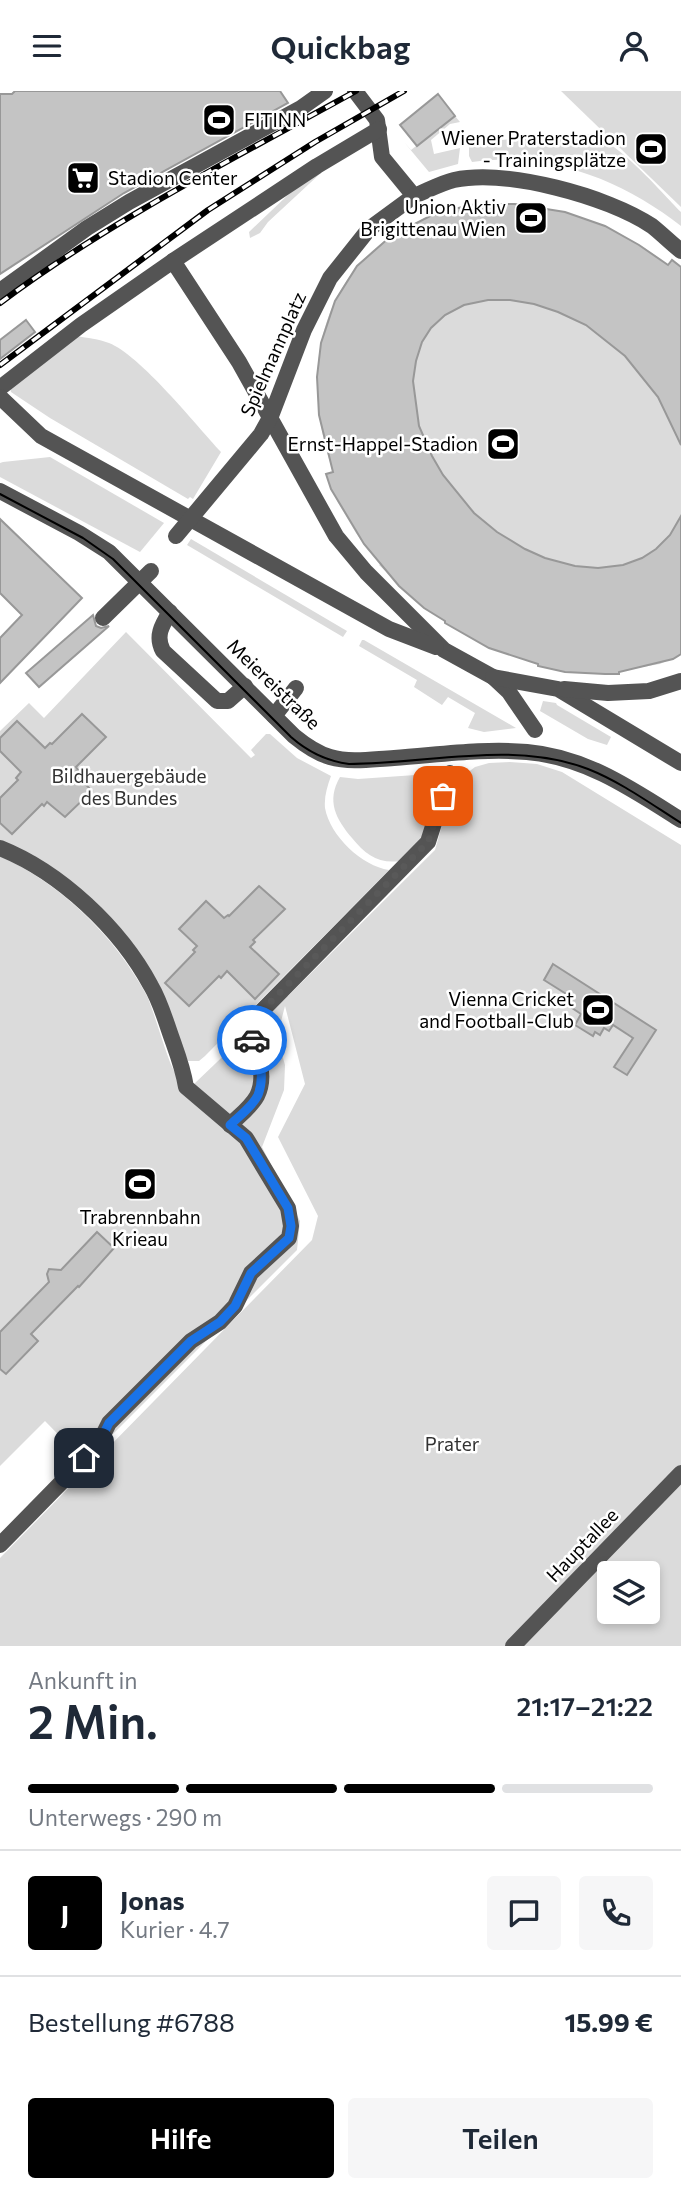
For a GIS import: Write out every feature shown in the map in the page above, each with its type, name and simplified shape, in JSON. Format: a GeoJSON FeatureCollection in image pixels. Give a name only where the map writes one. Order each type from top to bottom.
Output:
{"type":"FeatureCollection","features":[{"type":"Feature","properties":{"kind":"street"},"geometry":{"type":"LineString","coordinates":[[0,291],[87,227],[301,108],[325,91]]}},
{"type":"Feature","properties":{"kind":"street"},"geometry":{"type":"LineString","coordinates":[[355,91],[377,120],[382,157],[414,196]]}},
{"type":"Feature","properties":{"kind":"street"},"geometry":{"type":"LineString","coordinates":[[0,388],[81,324],[173,261],[317,166],[379,129]]}},
{"type":"Feature","properties":{"kind":"street","name":"Spielmannplatz"},"geometry":{"type":"LineString","coordinates":[[176,535],[247,453],[271,416],[304,330],[330,278],[369,229],[414,196],[454,180],[514,179],[603,202],[651,226],[681,251]]}},
{"type":"Feature","properties":{"kind":"street"},"geometry":{"type":"LineString","coordinates":[[173,261],[203,303],[271,416],[336,536],[366,572],[444,650]]}},
{"type":"Feature","properties":{"kind":"street"},"geometry":{"type":"LineString","coordinates":[[0,397],[41,436],[390,629],[444,650],[493,677],[509,692],[535,730]]}},
{"type":"Feature","properties":{"kind":"street","name":"Meiereistraße"},"geometry":{"type":"LineString","coordinates":[[0,491],[96,543],[122,564],[146,576],[170,612],[294,736],[310,748],[340,759],[502,751],[527,752],[571,760],[614,778],[681,820]]}},
{"type":"Feature","properties":{"kind":"street"},"geometry":{"type":"LineString","coordinates":[[103,618],[146,576]]}},
{"type":"Feature","properties":{"kind":"street"},"geometry":{"type":"LineString","coordinates":[[170,612],[159,634],[163,651],[217,701],[228,701],[245,686]]}},
{"type":"Feature","properties":{"kind":"street"},"geometry":{"type":"LineString","coordinates":[[493,677],[558,689],[608,693],[649,691],[681,681]]}},
{"type":"Feature","properties":{"kind":"street"},"geometry":{"type":"LineString","coordinates":[[274,716],[296,688]]}},
{"type":"Feature","properties":{"kind":"street"},"geometry":{"type":"LineString","coordinates":[[558,689],[681,763]]}},
{"type":"Feature","properties":{"kind":"street"},"geometry":{"type":"LineString","coordinates":[[230,1125],[258,1095],[262,1071],[258,1052],[246,1027],[419,859],[428,842],[450,773]]}},
{"type":"Feature","properties":{"kind":"street"},"geometry":{"type":"LineString","coordinates":[[0,848],[41,868],[72,892],[125,946],[159,1002],[184,1070],[186,1087],[246,1138],[288,1208],[291,1226],[289,1238],[251,1273],[235,1306],[220,1322],[191,1341],[109,1423],[98,1445],[0,1545]]}},
{"type":"Feature","properties":{"kind":"street","name":"Hauptallee"},"geometry":{"type":"LineString","coordinates":[[513,1646],[681,1473]]}},
{"type":"Feature","properties":{"kind":"green space","name":"Wiener Praterstadion - Trainingsplätze"},"geometry":{"type":"Polygon","coordinates":[[[561,91],[681,91],[681,207],[561,91]]]}},
{"type":"Feature","properties":{"kind":"green space"},"geometry":{"type":"Polygon","coordinates":[[[455,116],[460,122],[450,124],[431,140],[434,154],[460,148],[458,164],[429,172],[404,142],[411,150],[455,116]]]}},
{"type":"Feature","properties":{"kind":"green space"},"geometry":{"type":"Polygon","coordinates":[[[586,134],[610,144],[636,166],[681,212],[681,226],[635,195],[584,173],[529,161],[500,159],[472,162],[469,156],[469,146],[495,141],[498,137],[501,140],[586,134]]]}},
{"type":"Feature","properties":{"kind":"green space"},"geometry":{"type":"Polygon","coordinates":[[[323,171],[268,222],[260,233],[250,238],[249,232],[312,172],[323,171]]]}},
{"type":"Feature","properties":{"kind":"green space","name":"Ernst-Happel-Stadion"},"geometry":{"type":"Polygon","coordinates":[[[476,204],[529,206],[577,217],[623,237],[668,265],[672,260],[681,267],[681,654],[660,664],[619,671],[619,674],[558,670],[538,666],[489,648],[455,629],[445,623],[429,602],[424,608],[379,565],[385,560],[364,544],[356,533],[337,501],[326,474],[333,471],[321,425],[317,380],[322,338],[336,299],[358,266],[389,238],[428,217],[476,204]]]}},
{"type":"Feature","properties":{"kind":"green space"},"geometry":{"type":"Polygon","coordinates":[[[77,336],[109,343],[136,361],[221,452],[193,499],[188,499],[50,418],[11,392],[10,388],[77,336]]]}},
{"type":"Feature","properties":{"kind":"green space"},"geometry":{"type":"Polygon","coordinates":[[[50,457],[164,523],[140,552],[0,477],[0,463],[50,457]]]}},
{"type":"Feature","properties":{"kind":"green space"},"geometry":{"type":"Polygon","coordinates":[[[191,539],[347,631],[343,637],[187,545],[191,539]]]}},
{"type":"Feature","properties":{"kind":"green space","name":"Bildhauergebäude des Bundes"},"geometry":{"type":"Polygon","coordinates":[[[126,632],[251,758],[255,755],[251,750],[266,734],[270,734],[297,758],[331,776],[325,808],[333,829],[358,856],[368,863],[389,870],[199,1061],[188,1061],[125,941],[0,843],[0,731],[29,703],[44,718],[126,632]]]}},
{"type":"Feature","properties":{"kind":"green space"},"geometry":{"type":"Polygon","coordinates":[[[362,640],[516,728],[484,732],[468,728],[475,713],[448,697],[442,705],[414,687],[417,680],[359,646],[362,640]]]}},
{"type":"Feature","properties":{"kind":"green space"},"geometry":{"type":"Polygon","coordinates":[[[543,701],[556,703],[611,737],[607,745],[588,739],[540,711],[543,701]]]}},
{"type":"Feature","properties":{"kind":"green space","name":"Prater"},"geometry":{"type":"Polygon","coordinates":[[[510,762],[537,764],[562,772],[681,845],[681,1646],[0,1646],[0,1558],[312,1240],[318,1216],[278,1137],[305,1084],[285,1006],[277,1037],[285,1065],[284,1090],[262,1147],[300,1221],[297,1250],[85,1462],[45,1421],[0,1466],[0,856],[44,881],[103,933],[147,996],[175,1072],[194,1084],[288,996],[435,850],[454,783],[475,767],[510,762]]]}},
{"type":"Feature","properties":{"kind":"green space"},"geometry":{"type":"Polygon","coordinates":[[[444,773],[424,837],[401,861],[379,860],[368,854],[337,817],[333,802],[340,777],[358,779],[444,773]]]}},
{"type":"Feature","properties":{"kind":"building","name":"Stadion Center"},"geometry":{"type":"Polygon","coordinates":[[[15,91],[280,91],[288,103],[124,193],[0,274],[0,94],[12,94],[15,91]]]}},
{"type":"Feature","properties":{"kind":"building"},"geometry":{"type":"Polygon","coordinates":[[[438,94],[455,116],[417,146],[400,125],[438,94]]]}},
{"type":"Feature","properties":{"kind":"building","name":"Ernst-Happel-Stadion"},"geometry":{"type":"Polygon","coordinates":[[[476,204],[515,204],[565,212],[605,226],[668,265],[672,260],[681,267],[681,445],[658,397],[625,356],[586,325],[534,304],[488,300],[464,305],[445,315],[431,328],[422,342],[413,381],[419,426],[443,475],[474,513],[497,532],[525,549],[575,566],[598,568],[623,565],[656,549],[670,535],[681,516],[681,654],[673,659],[619,674],[565,672],[538,666],[489,648],[445,623],[399,586],[364,544],[331,489],[326,474],[333,472],[319,415],[317,377],[321,343],[335,301],[357,266],[391,236],[436,213],[476,204]]]}},
{"type":"Feature","properties":{"kind":"building"},"geometry":{"type":"Polygon","coordinates":[[[26,320],[35,332],[0,359],[0,340],[26,320]]]}},
{"type":"Feature","properties":{"kind":"building"},"geometry":{"type":"Polygon","coordinates":[[[0,519],[82,598],[0,683],[0,638],[22,615],[0,593],[0,519]]]}},
{"type":"Feature","properties":{"kind":"building"},"geometry":{"type":"Polygon","coordinates":[[[93,615],[96,626],[109,626],[39,687],[26,673],[93,615]]]}},
{"type":"Feature","properties":{"kind":"building"},"geometry":{"type":"Polygon","coordinates":[[[82,714],[106,737],[76,767],[78,770],[75,773],[92,791],[65,817],[47,802],[44,806],[42,804],[12,834],[0,823],[0,798],[18,780],[16,778],[21,772],[0,751],[0,738],[17,721],[45,748],[82,714]]]}},
{"type":"Feature","properties":{"kind":"building"},"geometry":{"type":"Polygon","coordinates":[[[259,886],[285,909],[253,940],[255,942],[250,947],[279,974],[255,999],[227,971],[189,1006],[165,983],[195,952],[193,950],[197,946],[179,929],[206,901],[224,918],[229,916],[259,886]]]}},
{"type":"Feature","properties":{"kind":"building"},"geometry":{"type":"Polygon","coordinates":[[[553,964],[656,1030],[627,1075],[614,1067],[633,1038],[613,1025],[609,1031],[604,1028],[600,1035],[595,1032],[593,1036],[575,1025],[581,1014],[566,1004],[571,997],[544,980],[553,964]]]}},
{"type":"Feature","properties":{"kind":"building"},"geometry":{"type":"Polygon","coordinates":[[[97,1232],[114,1248],[31,1334],[38,1341],[6,1374],[0,1369],[0,1332],[49,1282],[49,1269],[61,1270],[97,1232]]]}},
{"type":"Feature","properties":{"kind":"tram line"},"geometry":{"type":"LineString","coordinates":[[0,494],[83,538],[113,559],[291,737],[318,755],[349,764],[500,755],[559,760],[612,780],[681,823]]}},
{"type":"Feature","properties":{"kind":"railway"},"geometry":{"type":"LineString","coordinates":[[0,303],[85,244],[130,217],[356,91]]}},
{"type":"Feature","properties":{"kind":"railway"},"geometry":{"type":"LineString","coordinates":[[0,365],[208,210],[315,142],[404,91]]}},
{"type":"Feature","properties":{"kind":"way so far"},"geometry":{"type":"LineString","coordinates":[[252,1040],[246,1027],[428,842],[443,796]]}},
{"type":"Feature","properties":{"kind":"place","name":"FITINN"},"geometry":{"type":"Point","coordinates":[219,120]}},
{"type":"Feature","properties":{"kind":"place","name":"Wiener Praterstadion - Trainingsplätze"},"geometry":{"type":"Point","coordinates":[651,149]}},
{"type":"Feature","properties":{"kind":"place","name":"Stadion Center"},"geometry":{"type":"Point","coordinates":[83,178]}},
{"type":"Feature","properties":{"kind":"place","name":"Union Aktiv Brigittenau Wien"},"geometry":{"type":"Point","coordinates":[531,218]}},
{"type":"Feature","properties":{"kind":"place","name":"Ernst-Happel-Stadion"},"geometry":{"type":"Point","coordinates":[503,444]}},
{"type":"Feature","properties":{"kind":"place","name":"Vienna Cricket and Football-Club"},"geometry":{"type":"Point","coordinates":[598,1010]}},
{"type":"Feature","properties":{"kind":"place","name":"Trabrennbahn Krieau"},"geometry":{"type":"Point","coordinates":[140,1184]}},
{"type":"Feature","properties":{"kind":"route"},"geometry":{"type":"LineString","coordinates":[[84,1458],[98,1445],[109,1423],[191,1341],[220,1322],[235,1306],[251,1273],[289,1238],[291,1226],[288,1208],[246,1138],[230,1125],[258,1095],[262,1071],[252,1040]]}}]}
